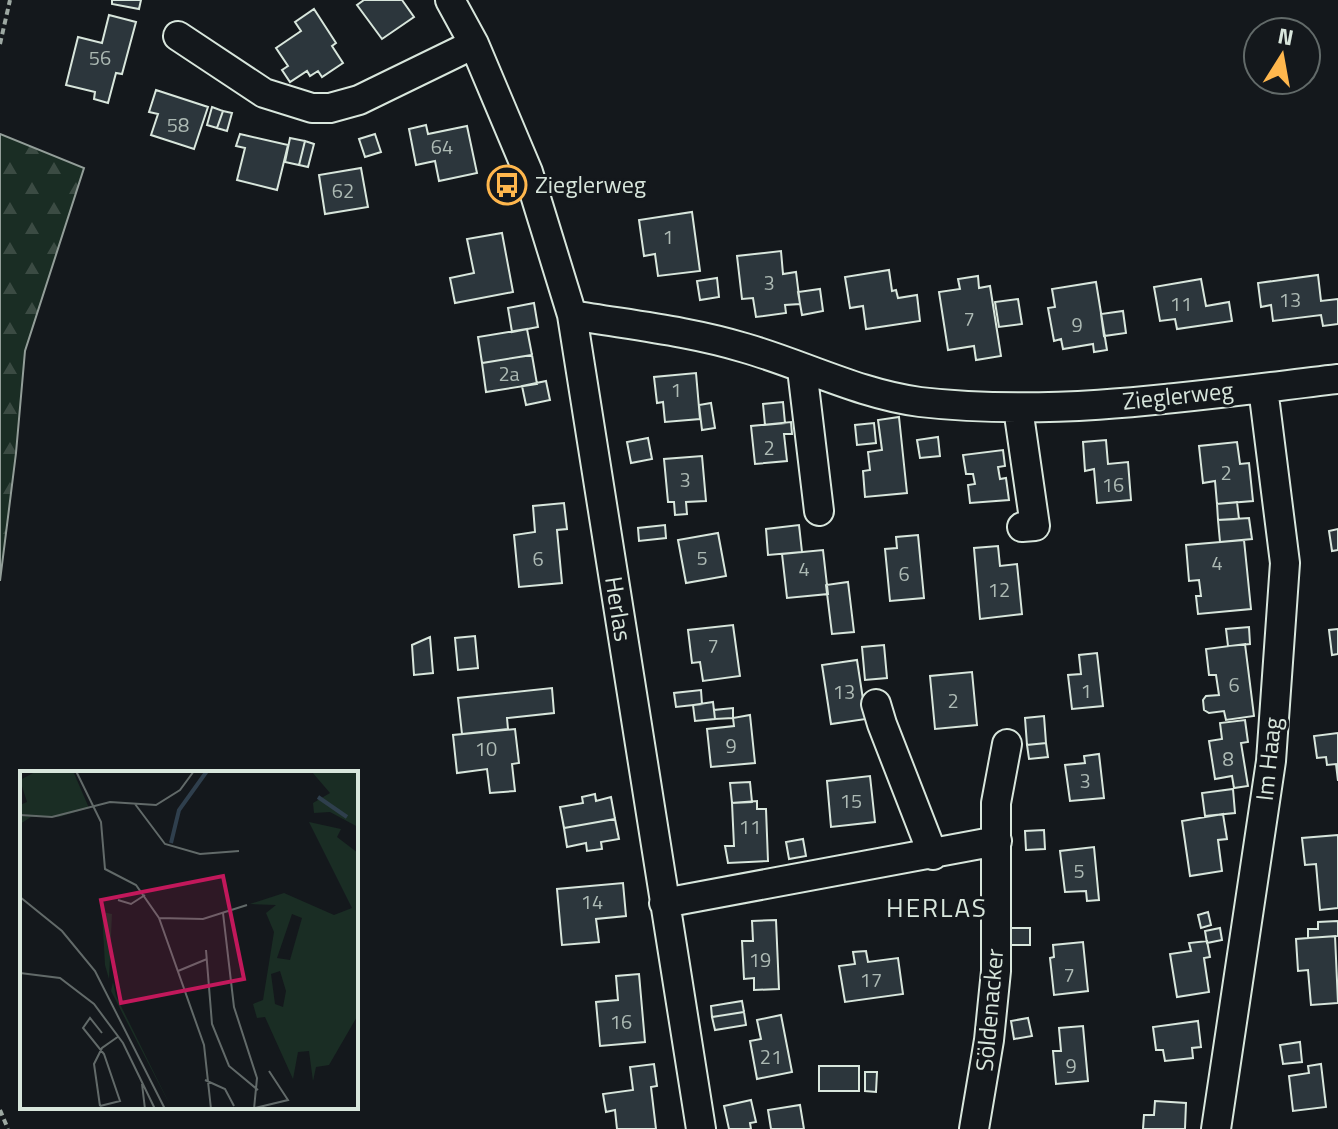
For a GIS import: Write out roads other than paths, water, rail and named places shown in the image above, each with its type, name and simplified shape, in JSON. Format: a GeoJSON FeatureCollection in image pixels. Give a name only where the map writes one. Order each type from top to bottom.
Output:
{"type":"FeatureCollection","features":[{"type":"Feature","properties":{"kind":"street","name":"Herlas"},"geometry":{"type":"LineString","coordinates":[[450,0],[474,44],[528,172],[572,315],[701,1129]]}},
{"type":"Feature","properties":{"kind":"street"},"geometry":{"type":"LineString","coordinates":[[178,36],[264,93],[312,108],[330,108],[359,100],[474,44]]}},
{"type":"Feature","properties":{"kind":"street","name":"Zieglerweg"},"geometry":{"type":"LineString","coordinates":[[572,315],[746,348],[861,388],[918,401],[1037,409],[1338,379]]}},
{"type":"Feature","properties":{"kind":"street"},"geometry":{"type":"LineString","coordinates":[[802,369],[819,511]]}},
{"type":"Feature","properties":{"kind":"street","name":"Im Haag"},"geometry":{"type":"LineString","coordinates":[[1216,1129],[1271,761],[1285,563],[1263,388]]}},
{"type":"Feature","properties":{"kind":"street"},"geometry":{"type":"LineString","coordinates":[[1018,408],[1035,526],[1022,527]]}},
{"type":"Feature","properties":{"kind":"street"},"geometry":{"type":"LineString","coordinates":[[876,704],[933,855]]}},
{"type":"Feature","properties":{"kind":"street","name":"Söldenacker"},"geometry":{"type":"LineString","coordinates":[[974,1129],[989,1040],[996,971],[996,803],[1007,744]]}},
{"type":"Feature","properties":{"kind":"street"},"geometry":{"type":"LineString","coordinates":[[664,903],[997,841]]}},
{"type":"Feature","properties":{"kind":"place","name":"Zieglerweg"},"geometry":{"type":"Point","coordinates":[507,185]}},
{"type":"Feature","properties":{"kind":"district","name":"HERLAS"},"geometry":{"type":"Point","coordinates":[937,908]}}]}
